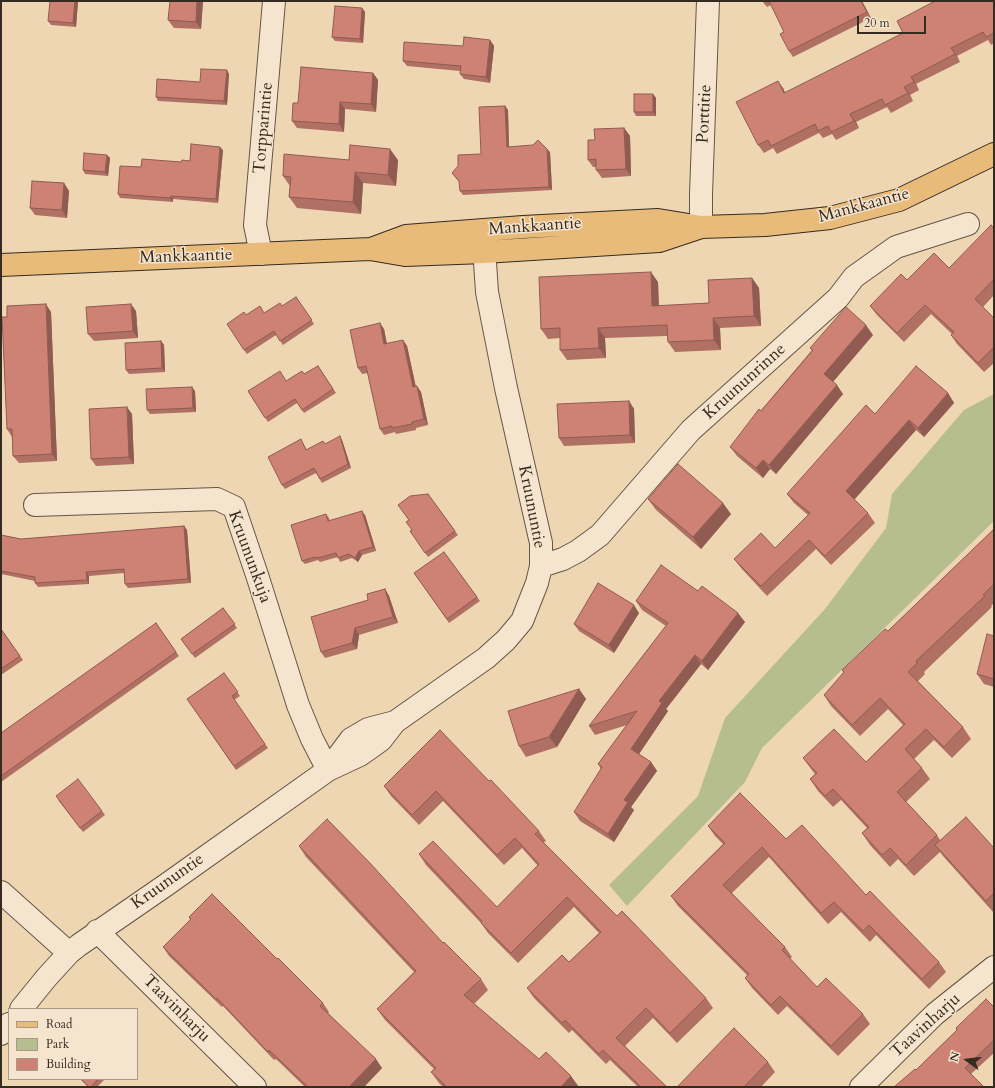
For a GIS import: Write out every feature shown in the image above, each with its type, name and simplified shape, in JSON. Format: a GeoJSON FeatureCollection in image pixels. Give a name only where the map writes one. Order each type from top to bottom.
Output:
{"type":"FeatureCollection","features":[{"type":"Feature","properties":{"kind":"main road","name":"Mankkaantie"},"geometry":{"type":"LineString","coordinates":[[370,249],[406,236],[524,227],[644,220],[658,220],[701,227],[765,224],[830,218],[899,200],[994,154]]}},
{"type":"Feature","properties":{"kind":"main road","name":"Mankkaantie"},"geometry":{"type":"LineString","coordinates":[[1,265],[370,249],[405,255],[484,252],[659,241],[701,227]]}},
{"type":"Feature","properties":{"kind":"street","name":"Torpparintie"},"geometry":{"type":"LineString","coordinates":[[261,254],[255,226],[274,1]]}},
{"type":"Feature","properties":{"kind":"street","name":"Porttitie"},"geometry":{"type":"LineString","coordinates":[[701,227],[708,1]]}},
{"type":"Feature","properties":{"kind":"street","name":"Kruununrinne"},"geometry":{"type":"LineString","coordinates":[[540,566],[563,559],[578,551],[600,535],[691,430],[838,298],[854,277],[896,247],[968,224]]}},
{"type":"Feature","properties":{"kind":"street","name":"Kruununtie"},"geometry":{"type":"LineString","coordinates":[[22,1008],[69,953],[98,931],[166,885],[328,770],[360,755],[381,740],[395,722],[486,658],[506,640],[522,621],[537,583],[540,566],[541,543],[486,292],[483,230]]}},
{"type":"Feature","properties":{"kind":"street","name":"Kruununkuja"},"geometry":{"type":"LineString","coordinates":[[36,505],[217,499],[234,507],[298,705],[312,739],[328,770]]}},
{"type":"Feature","properties":{"kind":"street"},"geometry":{"type":"LineString","coordinates":[[1,892],[69,953]]}},
{"type":"Feature","properties":{"kind":"street","name":"Taavinharju"},"geometry":{"type":"LineString","coordinates":[[98,931],[255,1087]]}},
{"type":"Feature","properties":{"kind":"street","name":"Taavinharju"},"geometry":{"type":"LineString","coordinates":[[860,1087],[935,1014],[994,967]]}},
{"type":"Feature","properties":{"kind":"street"},"geometry":{"type":"LineString","coordinates":[[1,1034],[8,1025]]}},
{"type":"Feature","properties":{"kind":"green space"},"geometry":{"type":"Polygon","coordinates":[[[994,394],[994,521],[762,748],[745,782],[627,906],[609,885],[698,796],[725,718],[825,609],[886,528],[892,494],[964,410],[994,394]]]}},
{"type":"Feature","properties":{"kind":"building"},"geometry":{"type":"Polygon","coordinates":[[[50,1],[75,1],[73,23],[48,21],[50,1]]]}},
{"type":"Feature","properties":{"kind":"building"},"geometry":{"type":"Polygon","coordinates":[[[170,1],[197,1],[196,22],[168,20],[170,1]]]}},
{"type":"Feature","properties":{"kind":"building"},"geometry":{"type":"Polygon","coordinates":[[[769,1],[861,1],[867,12],[789,51],[780,34],[784,32],[769,1]]]}},
{"type":"Feature","properties":{"kind":"building"},"geometry":{"type":"Polygon","coordinates":[[[935,1],[994,1],[994,33],[986,37],[983,32],[951,48],[955,54],[911,77],[914,82],[904,87],[908,93],[885,105],[882,99],[850,114],[854,121],[831,132],[828,126],[818,131],[815,124],[771,146],[768,140],[758,145],[736,102],[778,81],[784,93],[903,33],[897,21],[935,1]]]}},
{"type":"Feature","properties":{"kind":"building"},"geometry":{"type":"Polygon","coordinates":[[[335,6],[362,8],[360,39],[332,37],[335,6]]]}},
{"type":"Feature","properties":{"kind":"building"},"geometry":{"type":"Polygon","coordinates":[[[464,37],[490,40],[486,77],[460,74],[461,66],[403,61],[404,42],[463,46],[464,37]]]}},
{"type":"Feature","properties":{"kind":"building"},"geometry":{"type":"Polygon","coordinates":[[[301,67],[373,73],[371,104],[340,102],[339,124],[292,121],[293,103],[298,103],[301,67]]]}},
{"type":"Feature","properties":{"kind":"building"},"geometry":{"type":"Polygon","coordinates":[[[201,69],[227,70],[224,101],[156,97],[157,79],[200,82],[201,69]]]}},
{"type":"Feature","properties":{"kind":"building"},"geometry":{"type":"Polygon","coordinates":[[[634,94],[653,94],[653,112],[634,112],[634,94]]]}},
{"type":"Feature","properties":{"kind":"building"},"geometry":{"type":"Polygon","coordinates":[[[505,106],[507,147],[533,145],[538,140],[547,149],[549,187],[460,191],[459,181],[452,173],[458,166],[458,155],[481,154],[479,107],[505,106]]]}},
{"type":"Feature","properties":{"kind":"building"},"geometry":{"type":"Polygon","coordinates":[[[624,128],[626,169],[596,170],[596,159],[588,160],[588,140],[595,140],[594,129],[624,128]]]}},
{"type":"Feature","properties":{"kind":"building"},"geometry":{"type":"Polygon","coordinates":[[[191,144],[220,147],[216,199],[171,196],[170,198],[118,194],[120,166],[141,167],[142,159],[181,162],[182,160],[190,161],[191,144]]]}},
{"type":"Feature","properties":{"kind":"building"},"geometry":{"type":"Polygon","coordinates":[[[350,145],[390,149],[388,175],[355,172],[353,202],[289,197],[291,177],[283,176],[284,154],[349,160],[350,145]]]}},
{"type":"Feature","properties":{"kind":"building"},"geometry":{"type":"Polygon","coordinates":[[[84,153],[107,155],[105,172],[83,170],[84,153]]]}},
{"type":"Feature","properties":{"kind":"building"},"geometry":{"type":"Polygon","coordinates":[[[32,181],[64,183],[62,210],[30,208],[32,181]]]}},
{"type":"Feature","properties":{"kind":"building"},"geometry":{"type":"Polygon","coordinates":[[[991,225],[994,228],[994,279],[975,299],[994,318],[994,347],[978,363],[951,335],[954,332],[925,305],[897,333],[870,306],[901,274],[907,280],[934,253],[949,268],[991,225]]]}},
{"type":"Feature","properties":{"kind":"building"},"geometry":{"type":"Polygon","coordinates":[[[651,272],[652,306],[709,303],[708,280],[752,278],[754,316],[713,318],[714,340],[668,342],[667,325],[598,328],[599,348],[560,350],[560,328],[541,329],[539,277],[651,272]]]}},
{"type":"Feature","properties":{"kind":"building"},"geometry":{"type":"Polygon","coordinates":[[[296,297],[312,320],[280,341],[274,331],[244,350],[227,324],[244,312],[246,315],[260,306],[264,313],[280,303],[282,306],[296,297]]]}},
{"type":"Feature","properties":{"kind":"building"},"geometry":{"type":"Polygon","coordinates":[[[46,304],[52,454],[13,456],[12,429],[7,429],[2,317],[7,317],[7,306],[46,304]]]}},
{"type":"Feature","properties":{"kind":"building"},"geometry":{"type":"Polygon","coordinates":[[[131,304],[133,331],[88,334],[86,307],[131,304]]]}},
{"type":"Feature","properties":{"kind":"building"},"geometry":{"type":"Polygon","coordinates":[[[846,307],[866,325],[824,374],[837,385],[769,465],[763,460],[756,468],[730,447],[759,409],[761,411],[813,350],[810,348],[846,307]]]}},
{"type":"Feature","properties":{"kind":"building"},"geometry":{"type":"Polygon","coordinates":[[[380,323],[384,344],[403,340],[413,387],[417,386],[424,419],[412,422],[412,424],[380,429],[366,366],[358,368],[350,330],[380,323]]]}},
{"type":"Feature","properties":{"kind":"building"},"geometry":{"type":"Polygon","coordinates":[[[161,341],[162,368],[126,370],[125,343],[161,341]]]}},
{"type":"Feature","properties":{"kind":"building"},"geometry":{"type":"Polygon","coordinates":[[[318,366],[333,389],[302,410],[295,399],[265,418],[248,391],[280,371],[286,381],[302,371],[304,374],[318,366]]]}},
{"type":"Feature","properties":{"kind":"building"},"geometry":{"type":"Polygon","coordinates":[[[916,366],[948,393],[918,428],[909,420],[846,491],[868,513],[825,556],[809,540],[761,586],[734,559],[761,533],[775,548],[810,513],[787,494],[866,405],[875,414],[916,366]]]}},
{"type":"Feature","properties":{"kind":"building"},"geometry":{"type":"Polygon","coordinates":[[[192,387],[193,408],[147,410],[146,389],[192,387]]]}},
{"type":"Feature","properties":{"kind":"building"},"geometry":{"type":"Polygon","coordinates":[[[629,401],[630,435],[559,438],[557,404],[629,401]]]}},
{"type":"Feature","properties":{"kind":"building"},"geometry":{"type":"Polygon","coordinates":[[[127,407],[129,457],[91,459],[89,409],[127,407]]]}},
{"type":"Feature","properties":{"kind":"building"},"geometry":{"type":"Polygon","coordinates":[[[340,436],[348,464],[320,479],[314,468],[282,485],[268,457],[301,439],[306,450],[323,441],[325,444],[340,436]]]}},
{"type":"Feature","properties":{"kind":"building"},"geometry":{"type":"Polygon","coordinates":[[[678,464],[723,503],[693,537],[648,499],[678,464]]]}},
{"type":"Feature","properties":{"kind":"building"},"geometry":{"type":"Polygon","coordinates":[[[428,494],[455,531],[425,553],[410,531],[412,530],[406,522],[409,520],[398,505],[410,496],[428,494]]]}},
{"type":"Feature","properties":{"kind":"building"},"geometry":{"type":"Polygon","coordinates":[[[362,511],[373,547],[359,551],[355,558],[349,554],[338,558],[336,553],[302,561],[291,525],[326,514],[328,521],[362,511]]]}},
{"type":"Feature","properties":{"kind":"building"},"geometry":{"type":"Polygon","coordinates":[[[184,526],[188,579],[125,584],[124,569],[86,572],[87,580],[35,583],[35,577],[1,571],[1,535],[21,539],[184,526]]]}},
{"type":"Feature","properties":{"kind":"building"},"geometry":{"type":"Polygon","coordinates":[[[994,529],[994,584],[983,595],[985,596],[916,661],[917,663],[908,672],[963,727],[944,747],[926,729],[905,749],[922,768],[897,792],[937,835],[906,865],[890,848],[882,855],[862,833],[869,827],[833,789],[825,796],[810,779],[817,773],[803,758],[834,729],[866,762],[905,724],[880,698],[852,725],[824,695],[844,672],[842,670],[885,629],[888,631],[994,529]]]}},
{"type":"Feature","properties":{"kind":"building"},"geometry":{"type":"Polygon","coordinates":[[[444,552],[477,597],[447,619],[414,573],[444,552]]]}},
{"type":"Feature","properties":{"kind":"building"},"geometry":{"type":"Polygon","coordinates":[[[661,565],[698,591],[702,586],[738,613],[702,661],[695,655],[659,701],[662,703],[631,749],[651,762],[624,800],[628,802],[608,834],[574,812],[602,767],[598,764],[637,711],[589,726],[668,623],[636,601],[661,565]]]}},
{"type":"Feature","properties":{"kind":"building"},"geometry":{"type":"Polygon","coordinates":[[[598,583],[634,605],[609,645],[574,624],[598,583]]]}},
{"type":"Feature","properties":{"kind":"building"},"geometry":{"type":"Polygon","coordinates":[[[385,589],[393,617],[355,628],[352,643],[321,652],[311,617],[368,600],[367,594],[385,589]]]}},
{"type":"Feature","properties":{"kind":"building"},"geometry":{"type":"Polygon","coordinates":[[[223,608],[235,624],[192,654],[181,639],[223,608]]]}},
{"type":"Feature","properties":{"kind":"building"},"geometry":{"type":"Polygon","coordinates":[[[156,623],[176,652],[1,776],[1,733],[156,623]]]}},
{"type":"Feature","properties":{"kind":"building"},"geometry":{"type":"Polygon","coordinates":[[[1,629],[20,656],[1,669],[1,629]]]}},
{"type":"Feature","properties":{"kind":"building"},"geometry":{"type":"Polygon","coordinates":[[[987,634],[994,636],[994,679],[977,674],[987,634]]]}},
{"type":"Feature","properties":{"kind":"building"},"geometry":{"type":"Polygon","coordinates":[[[224,673],[238,692],[232,696],[265,744],[234,766],[187,699],[224,673]]]}},
{"type":"Feature","properties":{"kind":"building"},"geometry":{"type":"Polygon","coordinates":[[[579,689],[549,737],[519,746],[508,711],[579,689]]]}},
{"type":"Feature","properties":{"kind":"building"},"geometry":{"type":"Polygon","coordinates":[[[440,730],[489,781],[491,780],[539,831],[535,834],[617,916],[622,911],[706,998],[670,1033],[646,1008],[616,1038],[667,1087],[641,1087],[603,1050],[599,1054],[565,1020],[562,1023],[527,988],[562,955],[569,962],[601,932],[567,897],[511,953],[481,923],[482,921],[419,854],[433,841],[497,907],[539,864],[515,838],[497,855],[436,791],[412,815],[384,786],[440,730]]]}},
{"type":"Feature","properties":{"kind":"building"},"geometry":{"type":"Polygon","coordinates":[[[78,779],[102,811],[80,828],[56,796],[78,779]]]}},
{"type":"Feature","properties":{"kind":"building"},"geometry":{"type":"Polygon","coordinates":[[[740,793],[786,839],[802,825],[866,895],[870,891],[939,962],[922,979],[869,925],[863,931],[834,902],[821,913],[762,847],[723,885],[785,947],[782,950],[817,987],[826,978],[863,1014],[831,1046],[780,996],[771,1005],[745,978],[749,974],[671,896],[725,843],[708,826],[740,793]]]}},
{"type":"Feature","properties":{"kind":"building"},"geometry":{"type":"Polygon","coordinates":[[[966,817],[994,848],[994,893],[986,901],[935,845],[966,817]]]}},
{"type":"Feature","properties":{"kind":"building"},"geometry":{"type":"Polygon","coordinates":[[[327,819],[370,863],[443,943],[444,942],[481,979],[464,995],[539,1059],[546,1052],[571,1076],[561,1087],[447,1087],[431,1072],[436,1068],[377,1009],[416,971],[299,846],[327,819]]]}},
{"type":"Feature","properties":{"kind":"building"},"geometry":{"type":"Polygon","coordinates":[[[212,894],[323,1003],[320,1006],[376,1059],[349,1087],[308,1087],[269,1050],[268,1052],[217,998],[216,999],[163,947],[191,919],[189,917],[212,894]]]}},
{"type":"Feature","properties":{"kind":"building"},"geometry":{"type":"Polygon","coordinates":[[[986,999],[994,1007],[994,1040],[965,1068],[984,1087],[894,1087],[915,1069],[916,1070],[986,999]]]}},
{"type":"Feature","properties":{"kind":"building"},"geometry":{"type":"Polygon","coordinates":[[[734,1028],[768,1062],[744,1087],[677,1087],[734,1028]]]}},
{"type":"Feature","properties":{"kind":"building"},"geometry":{"type":"Polygon","coordinates":[[[82,1080],[97,1080],[91,1087],[89,1087],[82,1080]]]}}]}
